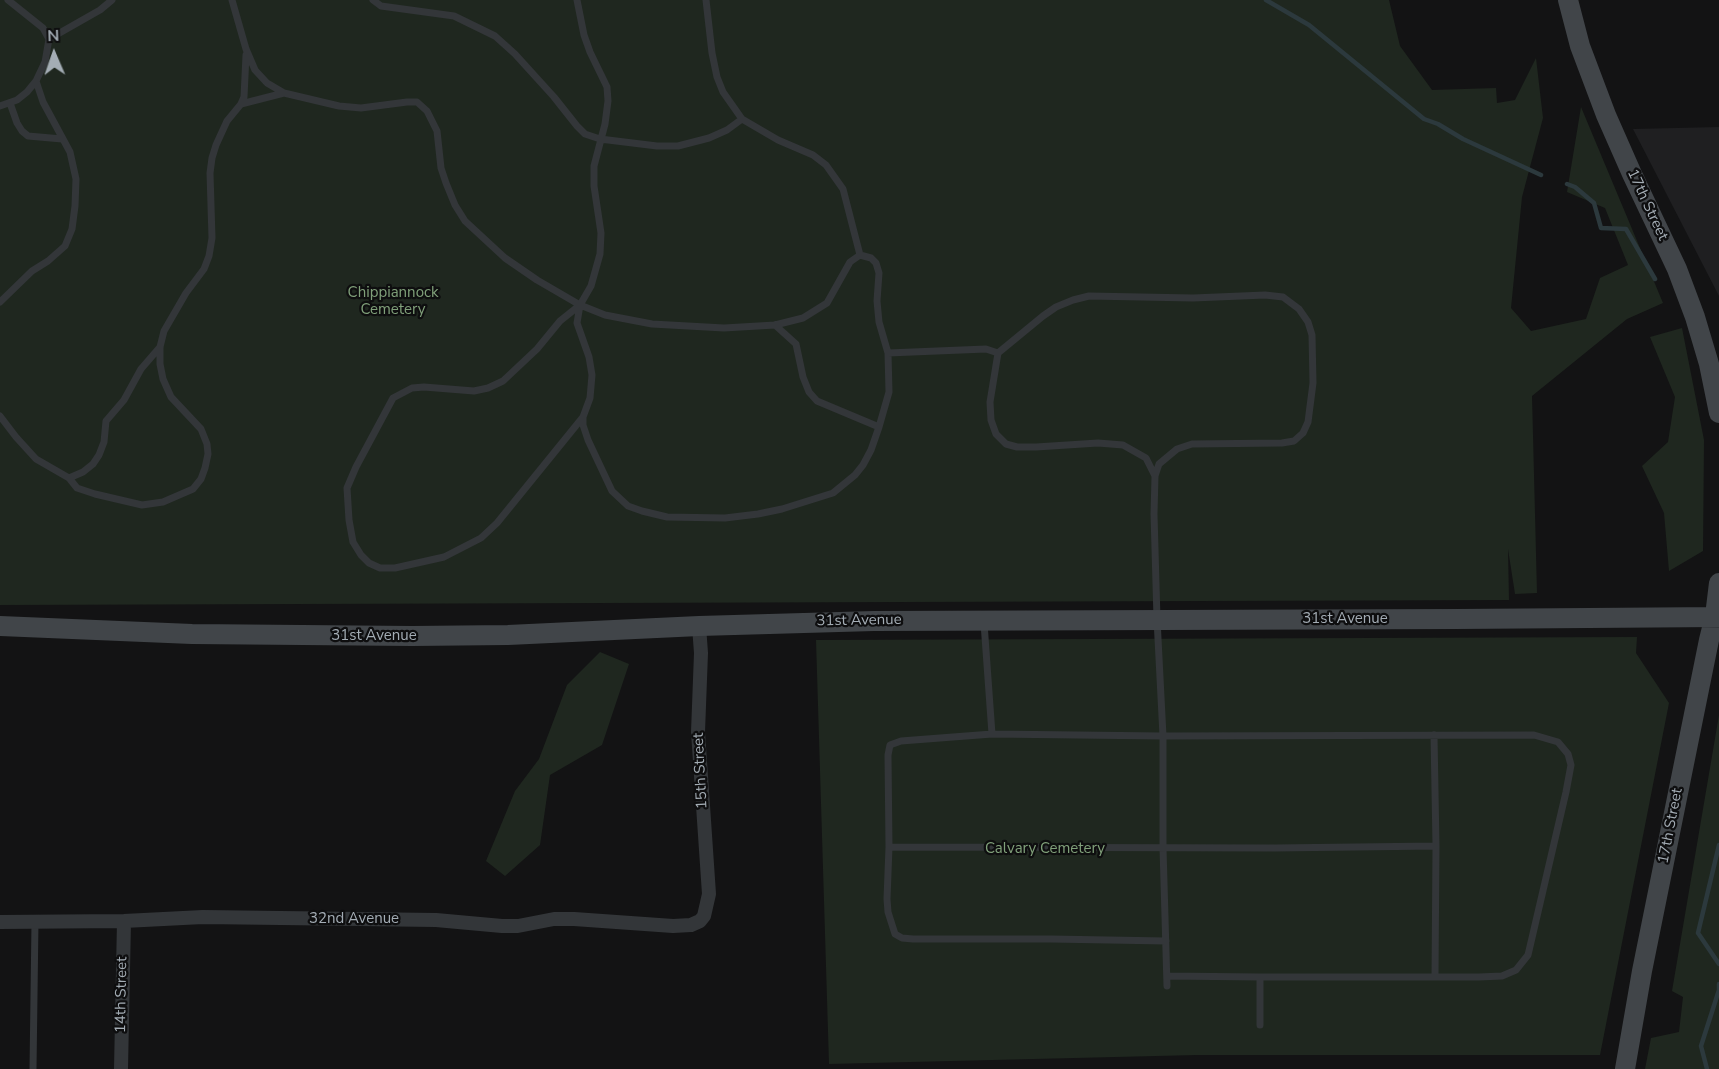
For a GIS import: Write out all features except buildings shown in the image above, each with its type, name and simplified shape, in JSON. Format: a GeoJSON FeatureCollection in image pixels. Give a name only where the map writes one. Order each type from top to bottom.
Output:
{"type":"FeatureCollection","features":[{"type":"Feature","properties":{"kind":"street","name":"17th Street"},"geometry":{"type":"LineString","coordinates":[[1568,0],[1580,46],[1606,115],[1677,269],[1695,317],[1709,364],[1719,413]]}},
{"type":"Feature","properties":{"kind":"street","name":"17th Street"},"geometry":{"type":"LineString","coordinates":[[1625,1069],[1644,960],[1709,640],[1717,616],[1719,582]]}},
{"type":"Feature","properties":{"kind":"street","name":"31st Avenue"},"geometry":{"type":"LineString","coordinates":[[0,626],[204,634],[424,636],[508,635],[863,621],[1717,616]]}},
{"type":"Feature","properties":{"kind":"street","name":"15th Street"},"geometry":{"type":"LineString","coordinates":[[699,626],[701,653],[698,732],[709,894],[704,916]]}},
{"type":"Feature","properties":{"kind":"street","name":"32nd Avenue"},"geometry":{"type":"LineString","coordinates":[[0,922],[124,921],[203,917],[436,920],[510,926],[554,919],[574,919],[673,926],[691,925],[704,916]]}},
{"type":"Feature","properties":{"kind":"street","name":"14th Street"},"geometry":{"type":"LineString","coordinates":[[121,1069],[124,921]]}},
{"type":"Feature","properties":{"kind":"lane"},"geometry":{"type":"LineString","coordinates":[[0,106],[17,100],[36,81],[45,62],[49,39],[43,28],[8,0]]}},
{"type":"Feature","properties":{"kind":"lane"},"geometry":{"type":"LineString","coordinates":[[49,39],[100,10],[112,0]]}},
{"type":"Feature","properties":{"kind":"lane"},"geometry":{"type":"LineString","coordinates":[[232,0],[246,49],[255,70],[267,83],[284,93],[339,106],[361,108],[417,102],[427,111],[437,131],[441,168],[455,204],[465,221],[505,258],[580,305],[615,317],[652,324],[724,328],[775,325],[803,318],[827,303],[846,267],[860,255]]}},
{"type":"Feature","properties":{"kind":"lane"},"geometry":{"type":"LineString","coordinates":[[373,0],[381,6],[454,16],[495,36],[515,54],[585,134],[600,140],[678,146],[709,138],[727,130],[742,119]]}},
{"type":"Feature","properties":{"kind":"lane"},"geometry":{"type":"LineString","coordinates":[[577,0],[584,35],[607,87],[608,101],[605,124],[594,166],[594,186],[601,233],[600,254],[591,286],[580,305],[577,323],[589,357],[592,375],[590,398],[583,417],[497,524],[481,538],[444,557],[395,568],[380,568],[369,564],[353,542],[347,488],[393,398],[412,388],[474,391],[503,381],[537,349],[560,321],[580,305]]}},
{"type":"Feature","properties":{"kind":"lane"},"geometry":{"type":"LineString","coordinates":[[706,0],[712,53],[723,92],[742,119],[777,140],[813,155],[826,165],[843,189],[860,255]]}},
{"type":"Feature","properties":{"kind":"lane"},"geometry":{"type":"LineString","coordinates":[[0,416],[36,459],[69,478],[77,488],[121,501],[142,504],[163,502],[180,495],[193,489],[201,479],[206,468],[207,444],[201,429],[171,397],[163,379],[160,347],[164,331],[186,293],[204,269],[209,256],[212,238],[210,173],[212,158],[227,121],[244,97],[246,49]]}},
{"type":"Feature","properties":{"kind":"lane"},"geometry":{"type":"LineString","coordinates":[[0,302],[32,271],[65,246],[72,229],[76,179],[70,152],[43,102],[36,81]]}},
{"type":"Feature","properties":{"kind":"lane"},"geometry":{"type":"LineString","coordinates":[[241,104],[284,93]]}},
{"type":"Feature","properties":{"kind":"lane"},"geometry":{"type":"LineString","coordinates":[[10,103],[17,123],[28,136],[62,139]]}},
{"type":"Feature","properties":{"kind":"lane"},"geometry":{"type":"LineString","coordinates":[[583,417],[588,440],[612,491],[628,506],[642,512],[667,517],[725,518],[782,509],[833,494],[863,465],[871,450],[889,392],[888,352],[879,322],[877,301],[879,273],[876,263],[871,258],[860,255]]}},
{"type":"Feature","properties":{"kind":"lane"},"geometry":{"type":"LineString","coordinates":[[1155,476],[1146,458],[1123,445],[1017,447],[1006,444],[996,434],[990,402],[998,353],[1056,307],[1089,296],[1193,298],[1265,295],[1283,297],[1299,309],[1308,322],[1312,335],[1313,383],[1308,422],[1303,433],[1294,441],[1282,444],[1192,444],[1177,449],[1169,455],[1159,464],[1155,476],[1154,514],[1163,736],[1167,986]]}},
{"type":"Feature","properties":{"kind":"lane"},"geometry":{"type":"LineString","coordinates":[[775,325],[796,344],[803,377],[809,392],[816,401],[879,427]]}},
{"type":"Feature","properties":{"kind":"lane"},"geometry":{"type":"LineString","coordinates":[[69,478],[83,472],[93,464],[104,442],[106,421],[124,400],[141,369],[160,347]]}},
{"type":"Feature","properties":{"kind":"lane"},"geometry":{"type":"LineString","coordinates":[[888,352],[986,349],[998,353]]}},
{"type":"Feature","properties":{"kind":"lane"},"geometry":{"type":"LineString","coordinates":[[984,620],[992,734]]}},
{"type":"Feature","properties":{"kind":"lane"},"geometry":{"type":"LineString","coordinates":[[1166,941],[912,939],[902,938],[896,934],[888,912],[887,899],[890,848],[888,755],[890,745],[901,741],[992,734],[1534,735],[1558,742],[1568,754],[1571,765],[1566,792],[1528,955],[1516,970],[1502,976],[1167,975]]}},
{"type":"Feature","properties":{"kind":"lane"},"geometry":{"type":"LineString","coordinates":[[1434,735],[1435,976]]}},
{"type":"Feature","properties":{"kind":"lane"},"geometry":{"type":"LineString","coordinates":[[890,848],[1436,846]]}},
{"type":"Feature","properties":{"kind":"lane"},"geometry":{"type":"LineString","coordinates":[[33,1069],[35,922]]}},
{"type":"Feature","properties":{"kind":"lane"},"geometry":{"type":"LineString","coordinates":[[1260,977],[1260,1025]]}},
{"type":"Feature","properties":{"kind":"shaded area"},"geometry":{"type":"Polygon","coordinates":[[[1719,127],[1719,296],[1633,129],[1719,127]]]}},
{"type":"Feature","properties":{"kind":"green space","name":"Chippiannock Cemetery"},"geometry":{"type":"Polygon","coordinates":[[[0,0],[1389,0],[1400,46],[1432,90],[1496,88],[1497,103],[1515,100],[1536,58],[1543,118],[1522,197],[1511,308],[1531,331],[1586,319],[1600,278],[1628,265],[1605,208],[1567,192],[1581,107],[1663,303],[1627,319],[1532,396],[1537,593],[1515,594],[1508,549],[1509,600],[0,605],[0,0]]]}},
{"type":"Feature","properties":{"kind":"green space"},"geometry":{"type":"Polygon","coordinates":[[[1682,328],[1704,440],[1703,551],[1669,571],[1664,513],[1642,466],[1668,442],[1675,397],[1650,337],[1682,328]]]}},
{"type":"Feature","properties":{"kind":"green space","name":"Calvary Cemetery"},"geometry":{"type":"Polygon","coordinates":[[[1637,637],[1636,653],[1669,703],[1600,1055],[1197,1055],[829,1064],[816,640],[1637,637]]]}},
{"type":"Feature","properties":{"kind":"green space"},"geometry":{"type":"Polygon","coordinates":[[[600,652],[629,664],[602,745],[550,775],[540,845],[505,876],[486,861],[515,791],[539,759],[567,685],[600,652]]]}},
{"type":"Feature","properties":{"kind":"green space"},"geometry":{"type":"Polygon","coordinates":[[[1719,715],[1719,1069],[1645,1069],[1651,1038],[1679,1032],[1683,997],[1672,991],[1719,715]]]}},
{"type":"Feature","properties":{"kind":"waterway"},"geometry":{"type":"LineString","coordinates":[[1266,0],[1309,25],[1424,119],[1541,175]]}},
{"type":"Feature","properties":{"kind":"waterway"},"geometry":{"type":"LineString","coordinates":[[1567,184],[1575,187],[1594,203],[1601,228],[1626,229],[1655,279]]}},
{"type":"Feature","properties":{"kind":"waterway"},"geometry":{"type":"LineString","coordinates":[[1719,845],[1698,933],[1719,964]]}},
{"type":"Feature","properties":{"kind":"waterway"},"geometry":{"type":"LineString","coordinates":[[1707,1069],[1701,1046],[1719,984]]}}]}
